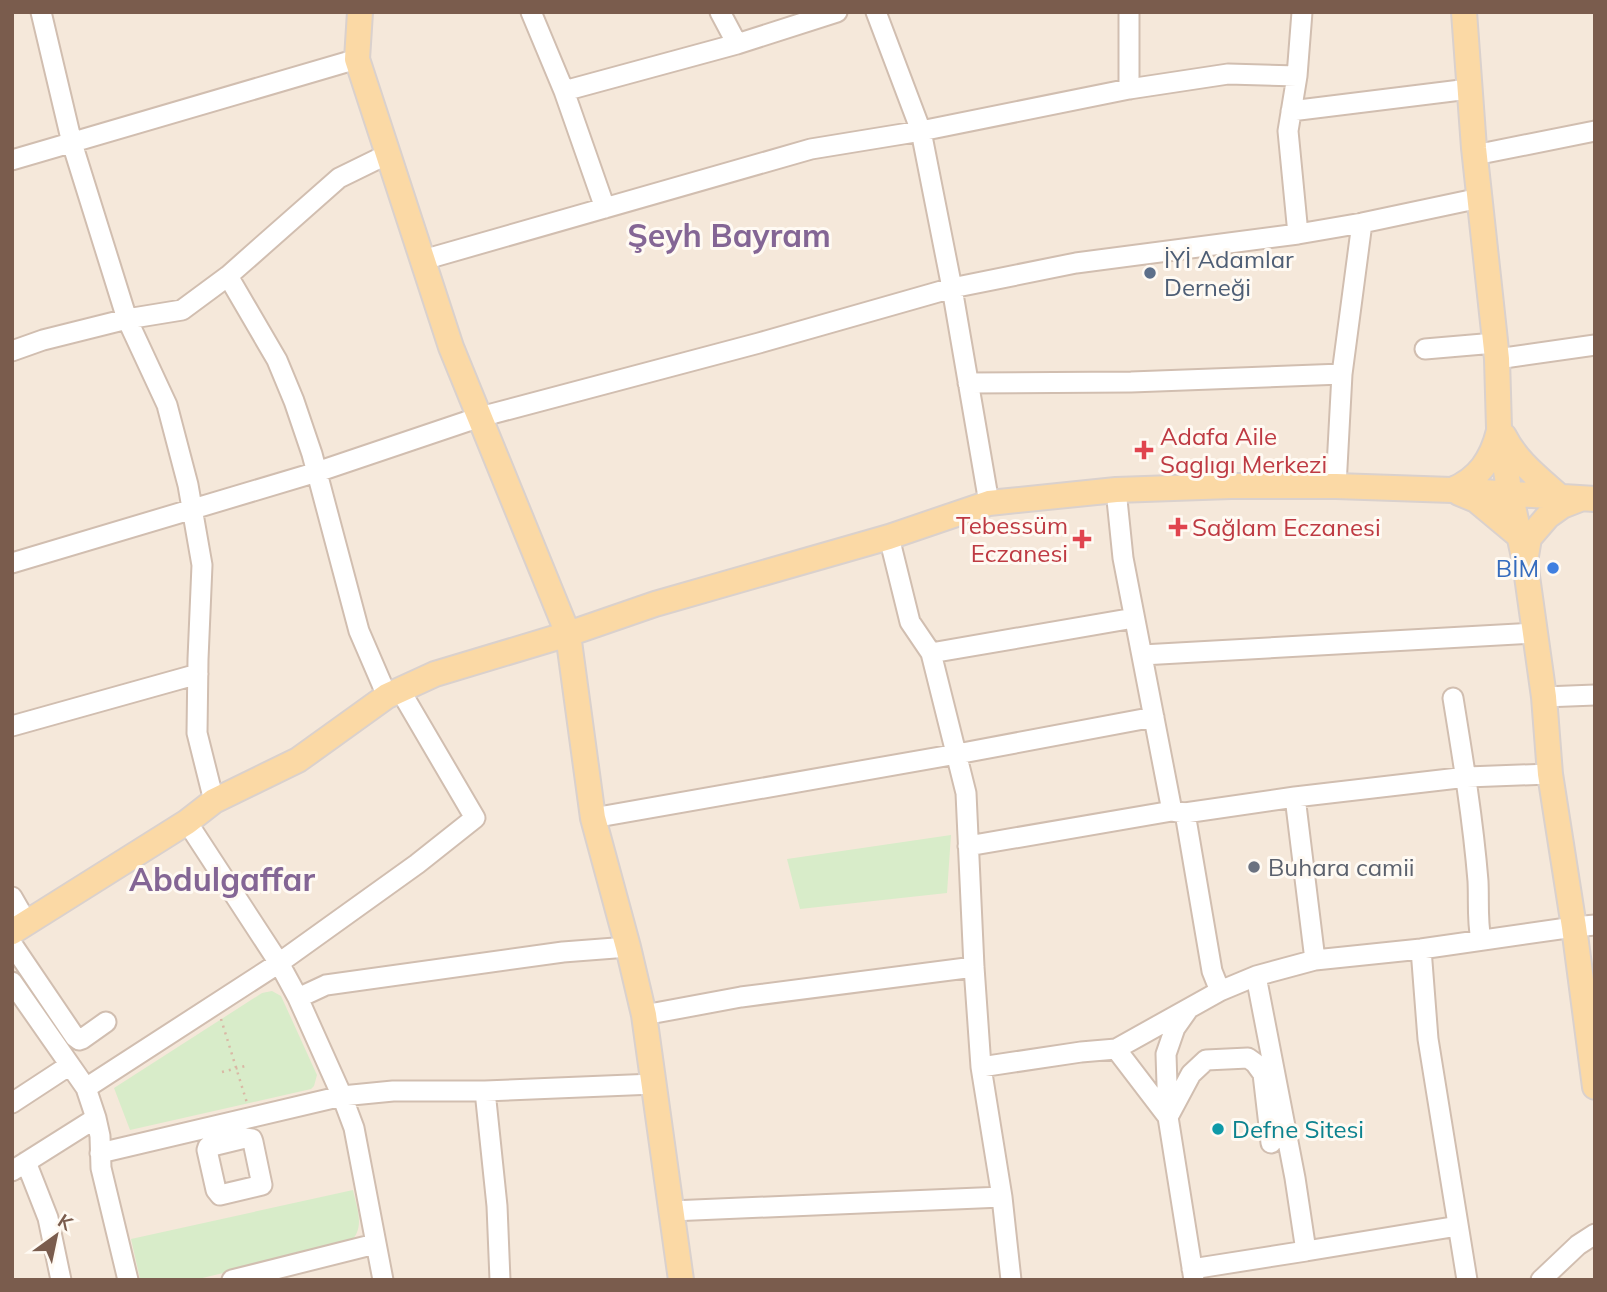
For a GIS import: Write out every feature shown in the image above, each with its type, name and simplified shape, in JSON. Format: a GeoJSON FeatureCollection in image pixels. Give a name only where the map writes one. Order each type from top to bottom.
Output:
{"type":"FeatureCollection","features":[{"type":"Feature","properties":{"kind":"main road"},"geometry":{"type":"LineString","coordinates":[[360,12],[357,59],[451,347],[568,634],[593,818],[644,1015],[681,1280]]}},
{"type":"Feature","properties":{"kind":"main road"},"geometry":{"type":"LineString","coordinates":[[1464,12],[1475,155],[1496,351],[1499,428],[1525,562],[1544,697],[1550,774],[1584,926],[1594,1072]]}},
{"type":"Feature","properties":{"kind":"main road"},"geometry":{"type":"LineString","coordinates":[[1452,490],[1476,476],[1494,449],[1499,428]]}},
{"type":"Feature","properties":{"kind":"main road"},"geometry":{"type":"LineString","coordinates":[[1499,428],[1525,466],[1579,498]]}},
{"type":"Feature","properties":{"kind":"main road"},"geometry":{"type":"LineString","coordinates":[[20,928],[187,822],[214,801],[298,760],[394,693],[435,674],[568,634],[655,604],[889,537],[989,503],[1116,490],[1231,486],[1452,490],[1579,498]]}},
{"type":"Feature","properties":{"kind":"main road"},"geometry":{"type":"LineString","coordinates":[[1452,490],[1476,500],[1518,535]]}},
{"type":"Feature","properties":{"kind":"main road"},"geometry":{"type":"LineString","coordinates":[[1525,562],[1529,538],[1548,516],[1579,498]]}},
{"type":"Feature","properties":{"kind":"street"},"geometry":{"type":"LineString","coordinates":[[41,12],[72,142],[127,319],[167,405],[188,485],[202,565],[197,733],[214,801]]}},
{"type":"Feature","properties":{"kind":"street"},"geometry":{"type":"LineString","coordinates":[[531,12],[565,91],[606,208]]}},
{"type":"Feature","properties":{"kind":"street"},"geometry":{"type":"LineString","coordinates":[[720,12],[737,44]]}},
{"type":"Feature","properties":{"kind":"street"},"geometry":{"type":"LineString","coordinates":[[565,91],[737,44],[837,12]]}},
{"type":"Feature","properties":{"kind":"street"},"geometry":{"type":"LineString","coordinates":[[876,12],[921,131],[952,288],[989,503]]}},
{"type":"Feature","properties":{"kind":"street"},"geometry":{"type":"LineString","coordinates":[[1129,12],[1129,89]]}},
{"type":"Feature","properties":{"kind":"street"},"geometry":{"type":"LineString","coordinates":[[1298,234],[1288,131],[1297,76],[1302,12]]}},
{"type":"Feature","properties":{"kind":"street"},"geometry":{"type":"LineString","coordinates":[[12,160],[357,59]]}},
{"type":"Feature","properties":{"kind":"street"},"geometry":{"type":"LineString","coordinates":[[422,260],[811,149],[921,131],[1129,89],[1228,74],[1297,76]]}},
{"type":"Feature","properties":{"kind":"street"},"geometry":{"type":"LineString","coordinates":[[1292,111],[1469,89]]}},
{"type":"Feature","properties":{"kind":"street"},"geometry":{"type":"LineString","coordinates":[[1475,155],[1595,131]]}},
{"type":"Feature","properties":{"kind":"street"},"geometry":{"type":"LineString","coordinates":[[12,351],[43,340],[127,319],[182,310],[228,276],[339,178],[388,154]]}},
{"type":"Feature","properties":{"kind":"street"},"geometry":{"type":"LineString","coordinates":[[12,563],[317,472],[480,416],[759,343],[952,288],[1076,263],[1298,234],[1480,198]]}},
{"type":"Feature","properties":{"kind":"street"},"geometry":{"type":"LineString","coordinates":[[1336,486],[1342,374],[1362,223]]}},
{"type":"Feature","properties":{"kind":"street"},"geometry":{"type":"LineString","coordinates":[[86,1087],[279,963],[417,864],[475,818],[394,693],[359,631],[317,472],[294,401],[277,360],[228,276]]}},
{"type":"Feature","properties":{"kind":"street"},"geometry":{"type":"LineString","coordinates":[[1426,349],[1496,351],[1595,345]]}},
{"type":"Feature","properties":{"kind":"street"},"geometry":{"type":"LineString","coordinates":[[968,383],[1131,382],[1342,374]]}},
{"type":"Feature","properties":{"kind":"street"},"geometry":{"type":"LineString","coordinates":[[1116,490],[1123,558],[1154,717],[1179,812],[1212,971],[1220,991]]}},
{"type":"Feature","properties":{"kind":"street"},"geometry":{"type":"LineString","coordinates":[[889,537],[910,622],[931,653],[966,793],[981,1067],[1002,1197],[1011,1280]]}},
{"type":"Feature","properties":{"kind":"street"},"geometry":{"type":"LineString","coordinates":[[931,653],[1135,618]]}},
{"type":"Feature","properties":{"kind":"street"},"geometry":{"type":"LineString","coordinates":[[1142,654],[1535,633]]}},
{"type":"Feature","properties":{"kind":"street"},"geometry":{"type":"LineString","coordinates":[[12,726],[198,674]]}},
{"type":"Feature","properties":{"kind":"street"},"geometry":{"type":"LineString","coordinates":[[1544,697],[1595,695]]}},
{"type":"Feature","properties":{"kind":"street"},"geometry":{"type":"LineString","coordinates":[[1453,698],[1466,777],[1478,882],[1478,926],[1481,940]]}},
{"type":"Feature","properties":{"kind":"street"},"geometry":{"type":"LineString","coordinates":[[593,818],[1154,717]]}},
{"type":"Feature","properties":{"kind":"street"},"geometry":{"type":"LineString","coordinates":[[968,846],[1179,812],[1295,797],[1466,777],[1550,774]]}},
{"type":"Feature","properties":{"kind":"street"},"geometry":{"type":"LineString","coordinates":[[1295,797],[1315,960]]}},
{"type":"Feature","properties":{"kind":"street"},"geometry":{"type":"LineString","coordinates":[[187,822],[279,963],[298,998],[342,1096],[354,1128],[383,1280]]}},
{"type":"Feature","properties":{"kind":"street"},"geometry":{"type":"LineString","coordinates":[[12,897],[20,928]]}},
{"type":"Feature","properties":{"kind":"street"},"geometry":{"type":"LineString","coordinates":[[981,1067],[1116,1049],[1220,991],[1256,976],[1315,960],[1421,949],[1584,926]]}},
{"type":"Feature","properties":{"kind":"street"},"geometry":{"type":"LineString","coordinates":[[12,944],[75,1037],[82,1039],[106,1022]]}},
{"type":"Feature","properties":{"kind":"street"},"geometry":{"type":"LineString","coordinates":[[298,998],[326,985],[563,952],[628,947]]}},
{"type":"Feature","properties":{"kind":"street"},"geometry":{"type":"LineString","coordinates":[[1421,949],[1428,1039],[1466,1280]]}},
{"type":"Feature","properties":{"kind":"street"},"geometry":{"type":"LineString","coordinates":[[644,1015],[741,997],[974,967]]}},
{"type":"Feature","properties":{"kind":"street"},"geometry":{"type":"LineString","coordinates":[[1256,976],[1295,1178],[1306,1251]]}},
{"type":"Feature","properties":{"kind":"street"},"geometry":{"type":"LineString","coordinates":[[12,982],[86,1087],[100,1136],[101,1168],[128,1280]]}},
{"type":"Feature","properties":{"kind":"street"},"geometry":{"type":"LineString","coordinates":[[1188,1009],[1175,1028],[1166,1054],[1168,1117],[1193,1274],[1306,1251],[1458,1226]]}},
{"type":"Feature","properties":{"kind":"street"},"geometry":{"type":"LineString","coordinates":[[1116,1049],[1168,1117]]}},
{"type":"Feature","properties":{"kind":"street"},"geometry":{"type":"LineString","coordinates":[[1132,1069],[1151,1067],[1166,1054]]}},
{"type":"Feature","properties":{"kind":"street"},"geometry":{"type":"LineString","coordinates":[[1168,1117],[1191,1073],[1206,1060],[1248,1058],[1263,1074],[1272,1143]]}},
{"type":"Feature","properties":{"kind":"street"},"geometry":{"type":"LineString","coordinates":[[12,1103],[70,1065]]}},
{"type":"Feature","properties":{"kind":"street"},"geometry":{"type":"LineString","coordinates":[[100,1153],[227,1132],[342,1096],[368,1092],[485,1091],[654,1084]]}},
{"type":"Feature","properties":{"kind":"street"},"geometry":{"type":"LineString","coordinates":[[485,1091],[497,1206],[500,1280]]}},
{"type":"Feature","properties":{"kind":"street"},"geometry":{"type":"LineString","coordinates":[[61,1280],[48,1218],[19,1166],[96,1118]]}},
{"type":"Feature","properties":{"kind":"street"},"geometry":{"type":"LineString","coordinates":[[671,1212],[1002,1197]]}},
{"type":"Feature","properties":{"kind":"street"},"geometry":{"type":"LineString","coordinates":[[1541,1280],[1578,1245],[1595,1234]]}},
{"type":"Feature","properties":{"kind":"street"},"geometry":{"type":"LineString","coordinates":[[232,1280],[375,1244]]}},
{"type":"Feature","properties":{"kind":"path"},"geometry":{"type":"LineString","coordinates":[[219,1013],[248,1109]]}},
{"type":"Feature","properties":{"kind":"path"},"geometry":{"type":"LineString","coordinates":[[222,1073],[250,1065]]}},
{"type":"Feature","properties":{"kind":"shaded area"},"geometry":{"type":"Polygon","coordinates":[[[12,12],[1595,12],[1595,1280],[12,1280],[12,12]]]}},
{"type":"Feature","properties":{"kind":"green space"},"geometry":{"type":"Polygon","coordinates":[[[951,835],[947,893],[800,909],[787,859],[951,835]]]}},
{"type":"Feature","properties":{"kind":"green space"},"geometry":{"type":"Polygon","coordinates":[[[272,991],[281,996],[317,1075],[311,1089],[130,1130],[114,1088],[262,993],[272,991]]]}},
{"type":"Feature","properties":{"kind":"green space"},"geometry":{"type":"Polygon","coordinates":[[[353,1190],[359,1225],[349,1243],[194,1280],[140,1279],[131,1239],[353,1190]]]}},
{"type":"Feature","properties":{"kind":"place","name":"İYİ Adamlar Derneği"},"geometry":{"type":"Point","coordinates":[1150,273]}},
{"type":"Feature","properties":{"kind":"place","name":"Adafa Aile Saglıgı Merkezi"},"geometry":{"type":"Point","coordinates":[1144,450]}},
{"type":"Feature","properties":{"kind":"place","name":"Sağlam Eczanesi"},"geometry":{"type":"Point","coordinates":[1178,527]}},
{"type":"Feature","properties":{"kind":"place","name":"Tebessüm Eczanesi"},"geometry":{"type":"Point","coordinates":[1082,539]}},
{"type":"Feature","properties":{"kind":"place","name":"BİM"},"geometry":{"type":"Point","coordinates":[1553,568]}},
{"type":"Feature","properties":{"kind":"place","name":"Buhara camii"},"geometry":{"type":"Point","coordinates":[1254,867]}},
{"type":"Feature","properties":{"kind":"place","name":"Defne Sitesi"},"geometry":{"type":"Point","coordinates":[1218,1129]}},
{"type":"Feature","properties":{"kind":"district","name":"Şeyh Bayram"},"geometry":{"type":"Point","coordinates":[729,235]}},
{"type":"Feature","properties":{"kind":"district","name":"Abdulgaffar"},"geometry":{"type":"Point","coordinates":[222,879]}}]}
